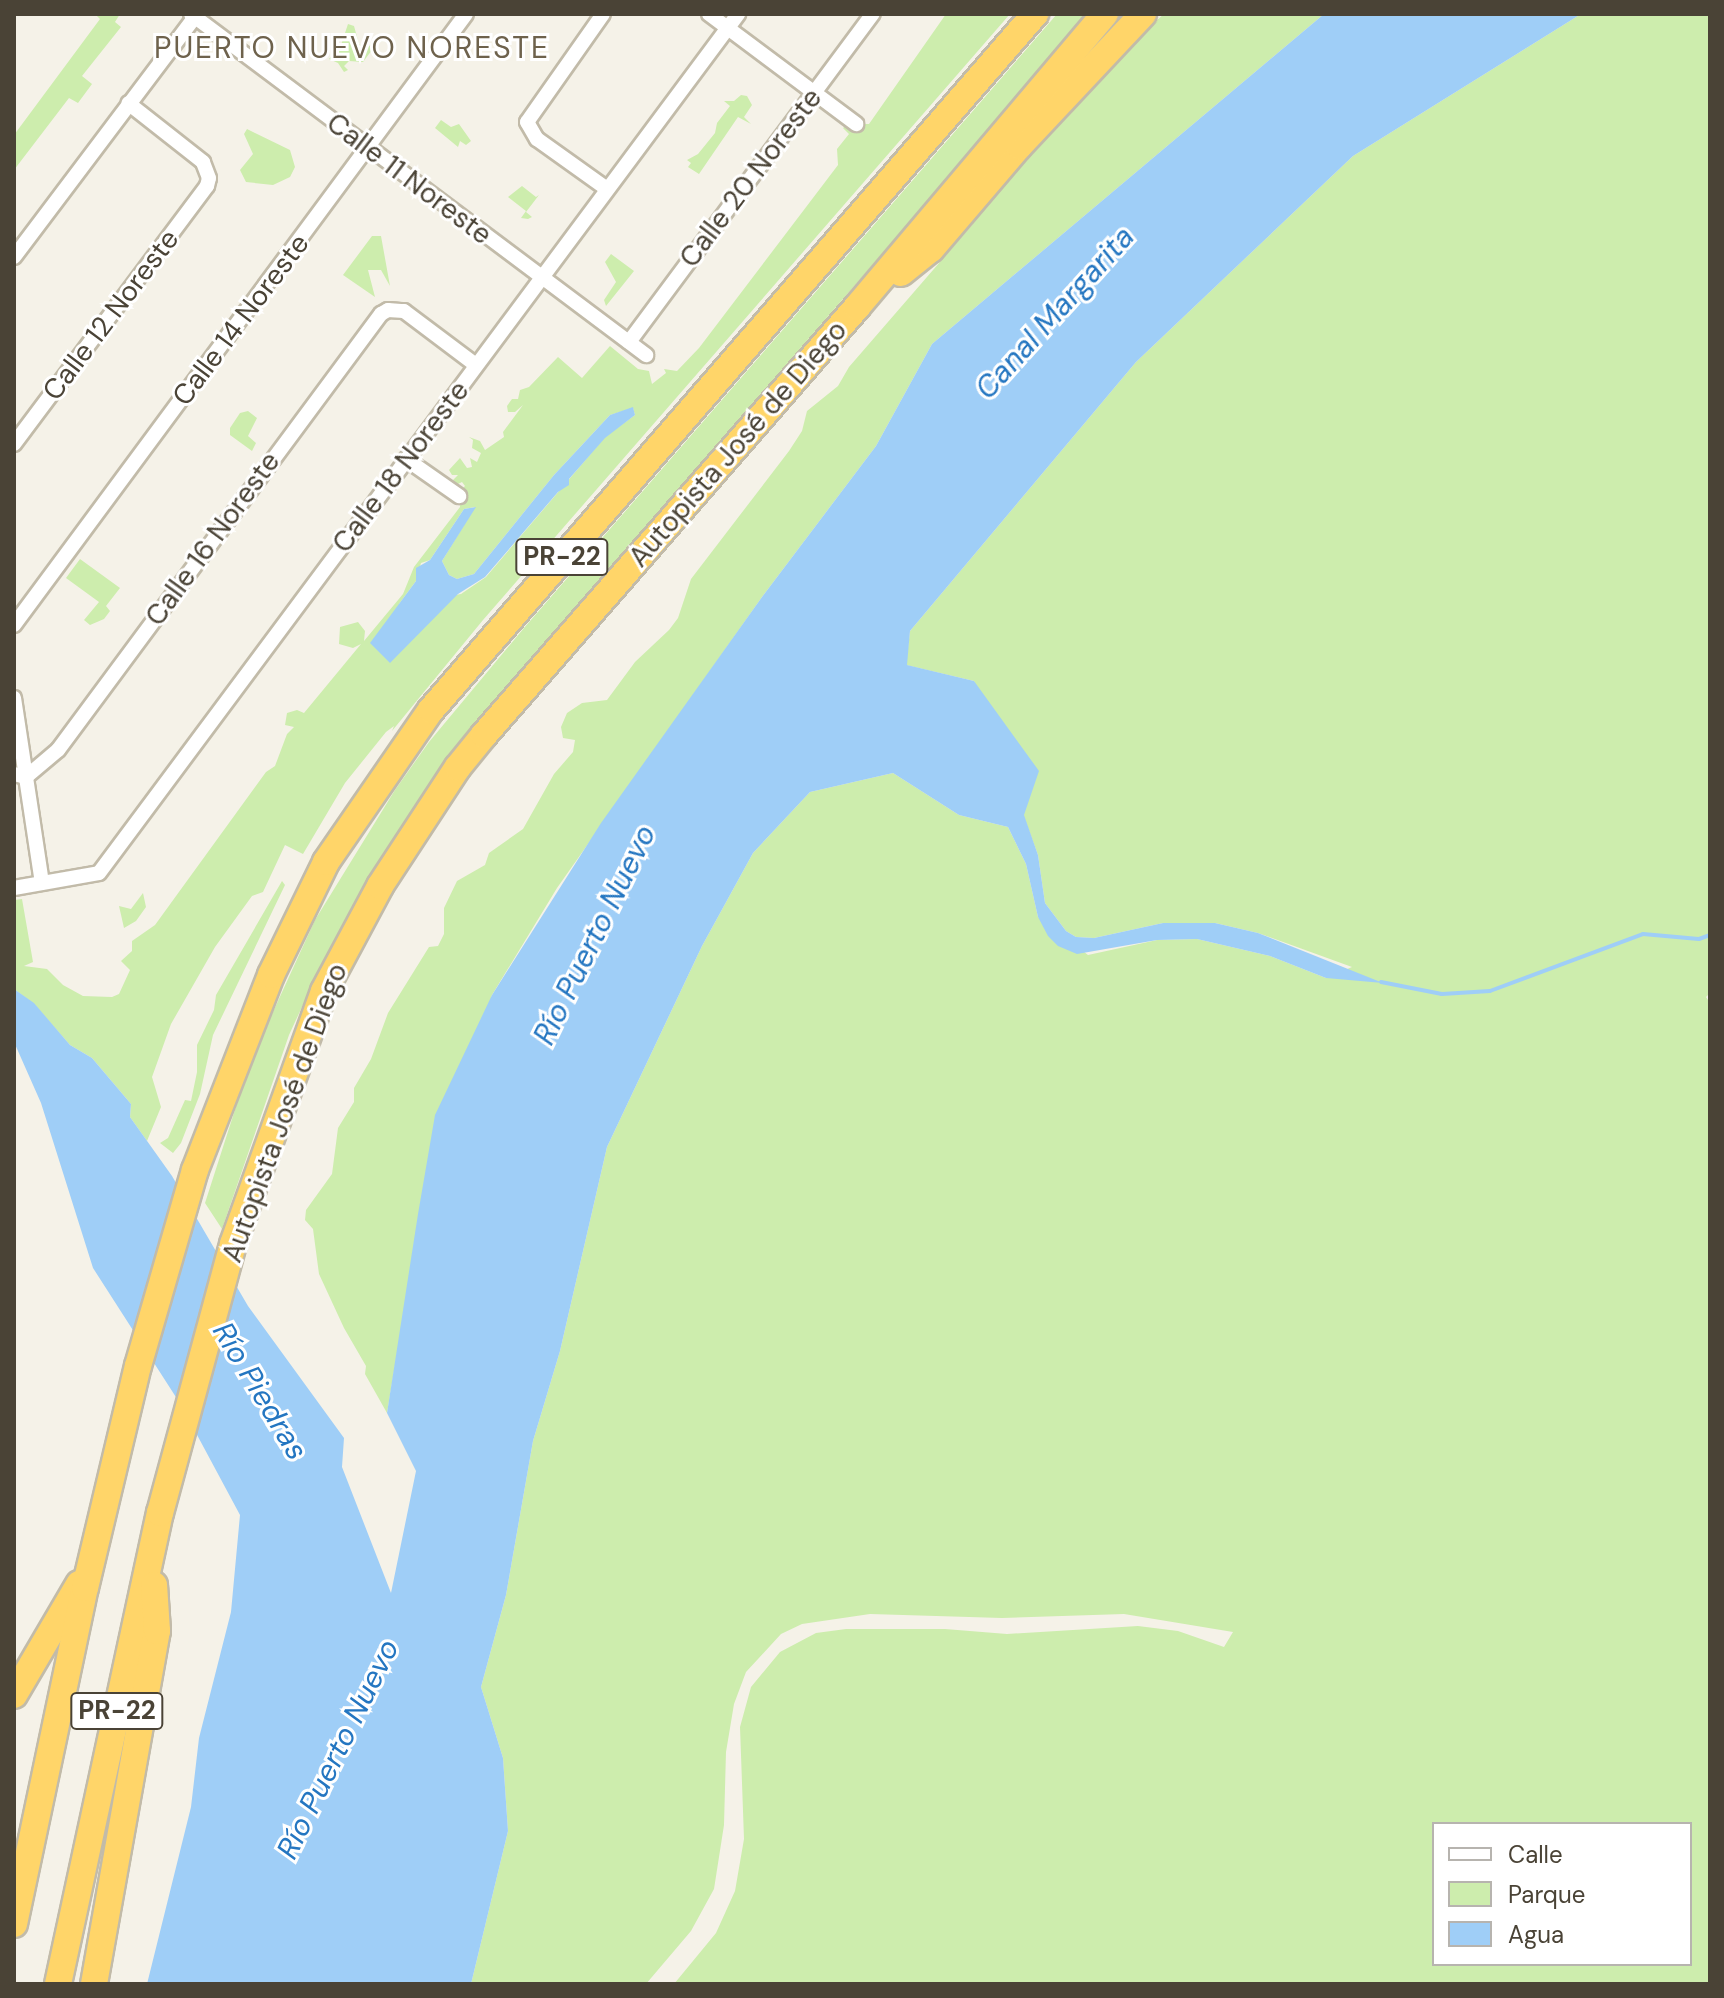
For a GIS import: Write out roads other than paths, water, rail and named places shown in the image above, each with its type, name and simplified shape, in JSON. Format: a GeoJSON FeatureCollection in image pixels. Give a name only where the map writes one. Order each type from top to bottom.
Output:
{"type":"FeatureCollection","features":[{"type":"Feature","properties":{"kind":"highway"},"geometry":{"type":"LineString","coordinates":[[911,153],[935,106],[1014,14]]}},
{"type":"Feature","properties":{"kind":"highway","name":"Autopista José de Diego"},"geometry":{"type":"LineString","coordinates":[[14,1924],[90,1567],[138,1366],[195,1170],[271,975],[326,862],[410,738],[911,153],[1035,14]]}},
{"type":"Feature","properties":{"kind":"highway","name":"Autopista José de Diego"},"geometry":{"type":"LineString","coordinates":[[58,1984],[178,1439],[233,1244],[324,991],[380,886],[429,810],[484,735],[857,307],[1105,14]]}},
{"type":"Feature","properties":{"kind":"highway"},"geometry":{"type":"LineString","coordinates":[[857,307],[931,249],[1083,75],[1143,14]]}},
{"type":"Feature","properties":{"kind":"highway"},"geometry":{"type":"LineString","coordinates":[[1083,75],[1157,14]]}},
{"type":"Feature","properties":{"kind":"highway"},"geometry":{"type":"LineString","coordinates":[[94,1984],[157,1631],[152,1548]]}},
{"type":"Feature","properties":{"kind":"highway"},"geometry":{"type":"LineString","coordinates":[[14,1695],[90,1567]]}},
{"type":"Feature","properties":{"kind":"street","name":"Calle 14 Noreste"},"geometry":{"type":"LineString","coordinates":[[14,625],[466,14]]}},
{"type":"Feature","properties":{"kind":"street"},"geometry":{"type":"LineString","coordinates":[[603,14],[529,114],[527,122],[532,134],[607,189]]}},
{"type":"Feature","properties":{"kind":"street"},"geometry":{"type":"LineString","coordinates":[[709,14],[856,124]]}},
{"type":"Feature","properties":{"kind":"street","name":"Calle 18 Noreste"},"geometry":{"type":"LineString","coordinates":[[14,888],[99,873],[738,14]]}},
{"type":"Feature","properties":{"kind":"street","name":"Calle 20 Noreste"},"geometry":{"type":"LineString","coordinates":[[629,342],[873,14]]}},
{"type":"Feature","properties":{"kind":"street","name":"Calle 11 Noreste"},"geometry":{"type":"LineString","coordinates":[[194,15],[646,355]]}},
{"type":"Feature","properties":{"kind":"street"},"geometry":{"type":"LineString","coordinates":[[14,257],[194,15]]}},
{"type":"Feature","properties":{"kind":"street","name":"Calle 12 Noreste"},"geometry":{"type":"LineString","coordinates":[[14,444],[207,186],[209,178],[203,162],[128,103]]}},
{"type":"Feature","properties":{"kind":"street","name":"Calle 16 Noreste"},"geometry":{"type":"LineString","coordinates":[[20,776],[58,750],[375,320],[388,310],[404,311],[476,365]]}},
{"type":"Feature","properties":{"kind":"street"},"geometry":{"type":"LineString","coordinates":[[406,459],[459,496]]}},
{"type":"Feature","properties":{"kind":"street"},"geometry":{"type":"LineString","coordinates":[[14,698],[20,776],[42,883]]}},
{"type":"Feature","properties":{"kind":"water"},"geometry":{"type":"Polygon","coordinates":[[[1324,14],[1581,14],[1353,156],[1136,362],[910,631],[907,665],[974,681],[1039,771],[1024,815],[1038,855],[1045,903],[1066,931],[1076,937],[1094,938],[1163,923],[1215,923],[1258,933],[1383,983],[1326,978],[1270,956],[1197,939],[1157,940],[1077,954],[1058,946],[1048,936],[1038,917],[1026,864],[1008,827],[959,815],[893,773],[810,792],[753,853],[702,946],[607,1147],[560,1351],[533,1441],[506,1595],[481,1687],[503,1758],[508,1831],[471,1984],[147,1984],[191,1807],[199,1738],[231,1612],[240,1515],[181,1405],[93,1268],[41,1103],[14,1042],[14,989],[34,1003],[70,1045],[92,1058],[131,1104],[130,1117],[172,1176],[248,1306],[344,1438],[342,1467],[391,1593],[416,1471],[387,1413],[418,1214],[435,1115],[492,995],[601,823],[762,597],[876,446],[932,344],[1324,14]]]}},
{"type":"Feature","properties":{"kind":"water"},"geometry":{"type":"Polygon","coordinates":[[[633,407],[635,415],[605,438],[569,479],[569,485],[558,492],[485,577],[458,594],[390,663],[370,643],[416,581],[416,568],[430,560],[464,509],[476,507],[442,561],[449,575],[457,579],[474,574],[554,475],[610,415],[633,407]]]}},
{"type":"Feature","properties":{"kind":"waterway","name":"Río Puerto Nuevo"},"geometry":{"type":"LineString","coordinates":[[1381,982],[1442,994],[1490,991],[1643,934],[1699,939],[1710,935]]}},
{"type":"Feature","properties":{"kind":"district","name":"PUERTO NUEVO NORESTE"},"geometry":{"type":"Point","coordinates":[352,48]}},
{"type":"Feature","properties":{"kind":"water label","name":"Canal Margarita"},"geometry":{"type":"Point","coordinates":[1055,313]}},
{"type":"Feature","properties":{"kind":"water label","name":"Río Piedras"},"geometry":{"type":"Point","coordinates":[260,1391]}}]}
